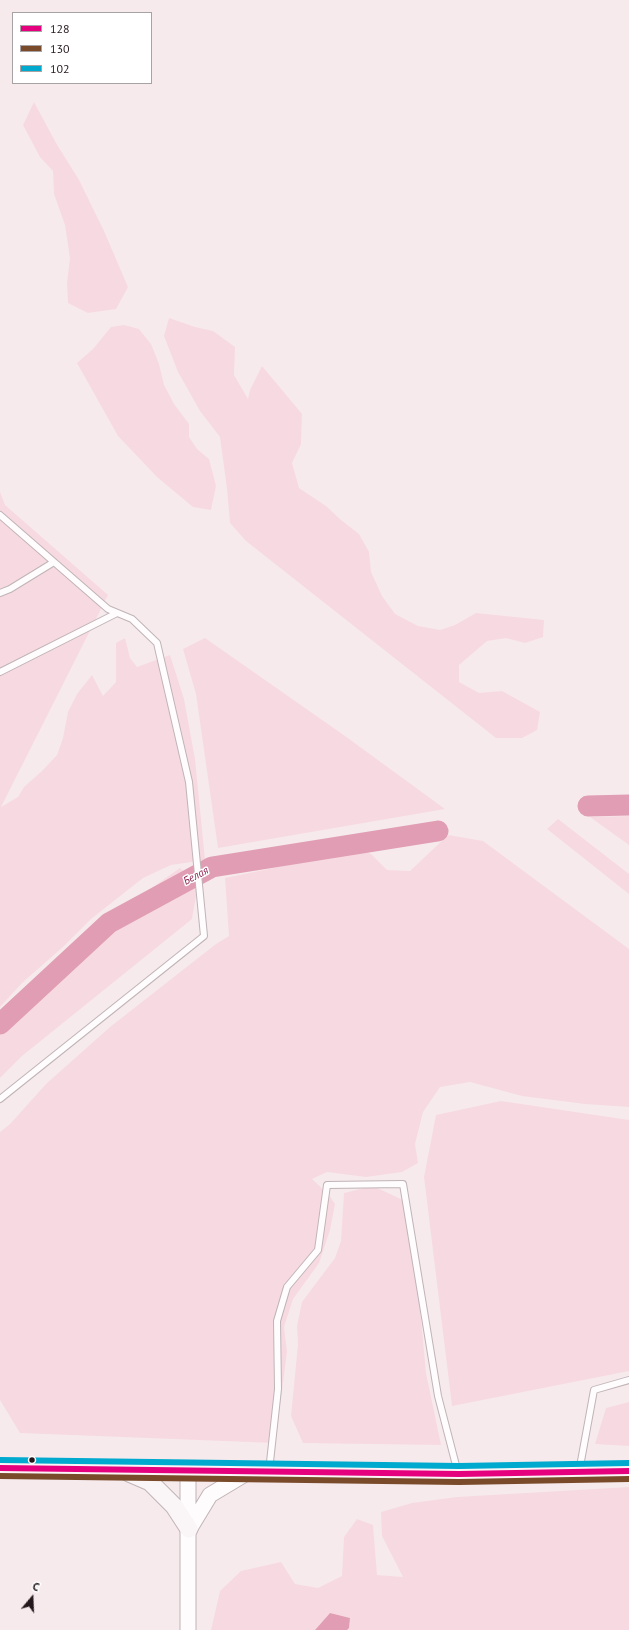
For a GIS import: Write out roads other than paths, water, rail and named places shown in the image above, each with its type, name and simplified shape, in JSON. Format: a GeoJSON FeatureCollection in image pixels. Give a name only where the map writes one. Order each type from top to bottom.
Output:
{"type":"FeatureCollection","features":[{"type":"Feature","properties":{"kind":"main road"},"geometry":{"type":"LineString","coordinates":[[0,1468],[459,1474],[629,1471]]}},
{"type":"Feature","properties":{"kind":"main road"},"geometry":{"type":"LineString","coordinates":[[120,1469],[150,1482],[174,1506],[189,1529]]}},
{"type":"Feature","properties":{"kind":"street"},"geometry":{"type":"LineString","coordinates":[[188,1470],[188,1630]]}},
{"type":"Feature","properties":{"kind":"street"},"geometry":{"type":"LineString","coordinates":[[189,1529],[210,1495],[224,1485],[250,1471]]}},
{"type":"Feature","properties":{"kind":"lane"},"geometry":{"type":"LineString","coordinates":[[0,515],[3,521],[54,562],[108,609],[132,619],[157,643],[189,782],[204,936],[0,1099]]}},
{"type":"Feature","properties":{"kind":"lane"},"geometry":{"type":"LineString","coordinates":[[0,593],[10,589],[54,562]]}},
{"type":"Feature","properties":{"kind":"lane"},"geometry":{"type":"LineString","coordinates":[[0,672],[118,613]]}},
{"type":"Feature","properties":{"kind":"lane"},"geometry":{"type":"LineString","coordinates":[[270,1471],[278,1389],[277,1321],[287,1288],[318,1250],[327,1185],[403,1184],[438,1396],[459,1474]]}},
{"type":"Feature","properties":{"kind":"lane"},"geometry":{"type":"LineString","coordinates":[[578,1473],[594,1390],[629,1380]]}},
{"type":"Feature","properties":{"kind":"waterway","name":"Белая"},"geometry":{"type":"LineString","coordinates":[[588,806],[629,805]]}},
{"type":"Feature","properties":{"kind":"waterway","name":"Белая"},"geometry":{"type":"LineString","coordinates":[[0,1024],[109,923],[212,867],[438,831]]}}]}
